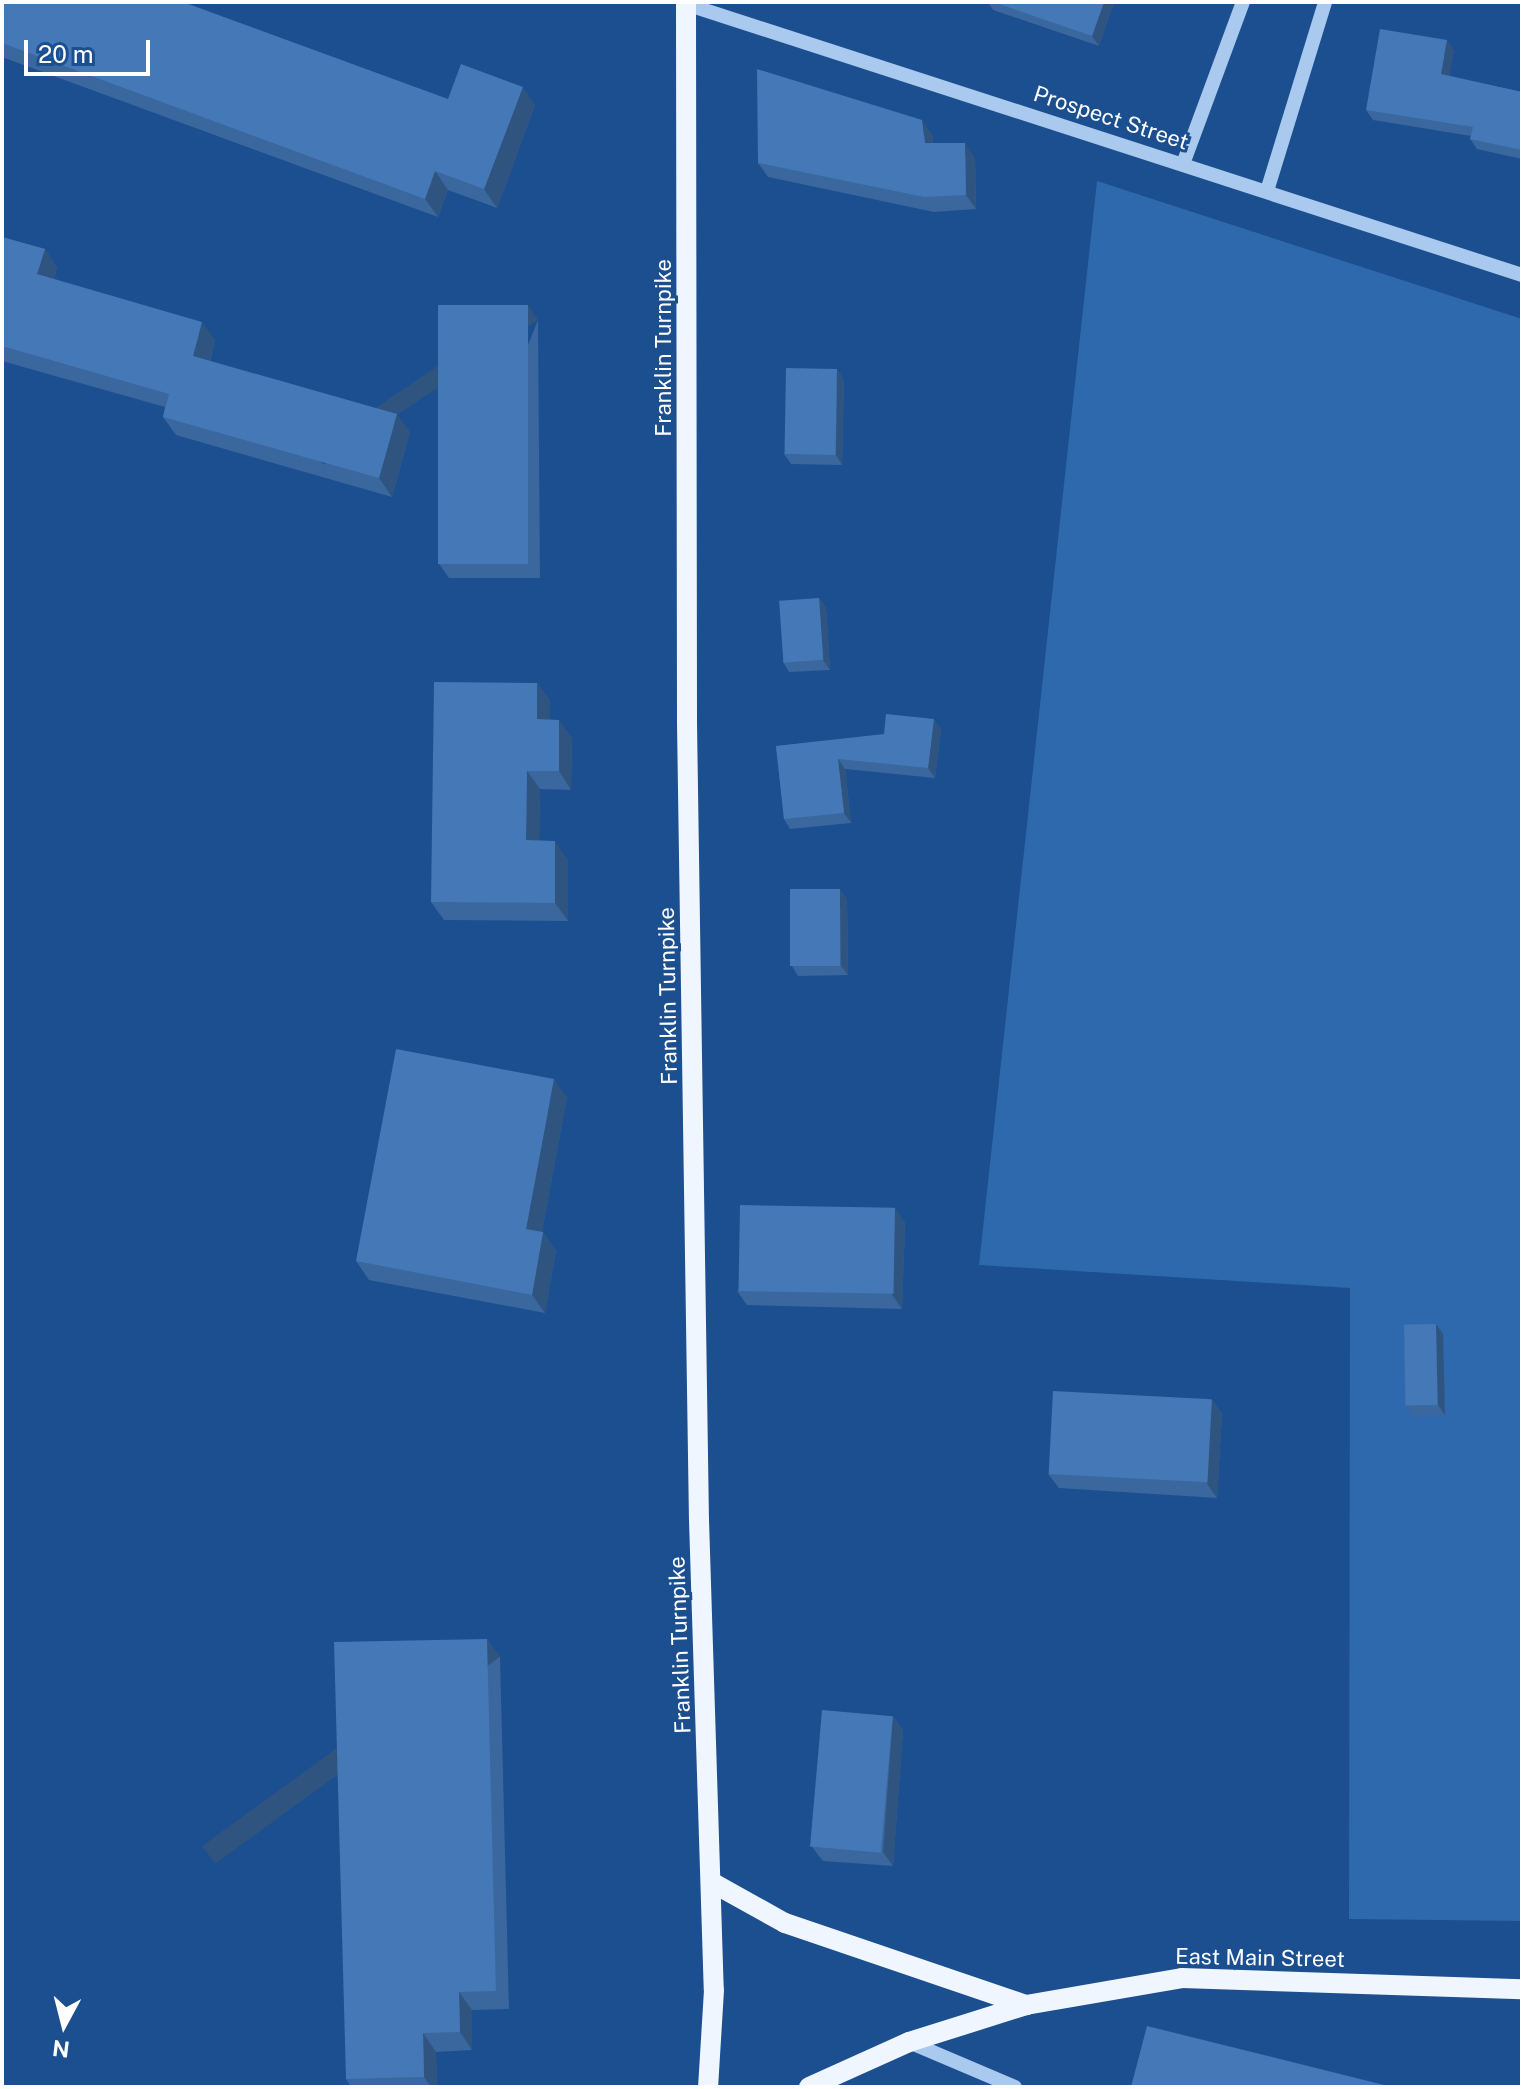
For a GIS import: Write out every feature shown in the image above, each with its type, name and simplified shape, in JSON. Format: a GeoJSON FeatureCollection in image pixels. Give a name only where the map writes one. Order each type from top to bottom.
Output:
{"type":"FeatureCollection","features":[{"type":"Feature","properties":{"kind":"main road","name":"Franklin Turnpike"},"geometry":{"type":"LineString","coordinates":[[686,3],[687,723],[699,1520],[713,1883],[714,1990],[708,2087]]}},
{"type":"Feature","properties":{"kind":"main road"},"geometry":{"type":"LineString","coordinates":[[713,1883],[785,1923],[1026,2005]]}},
{"type":"Feature","properties":{"kind":"main road","name":"East Main Street"},"geometry":{"type":"LineString","coordinates":[[809,2087],[909,2042],[1026,2005],[1182,1978],[1522,1989]]}},
{"type":"Feature","properties":{"kind":"street"},"geometry":{"type":"LineString","coordinates":[[1183,164],[1243,2]]}},
{"type":"Feature","properties":{"kind":"street"},"geometry":{"type":"LineString","coordinates":[[1267,191],[1325,2]]}},
{"type":"Feature","properties":{"kind":"street","name":"Prospect Street"},"geometry":{"type":"LineString","coordinates":[[686,3],[1522,275]]}},
{"type":"Feature","properties":{"kind":"street"},"geometry":{"type":"LineString","coordinates":[[909,2042],[1015,2087]]}},
{"type":"Feature","properties":{"kind":"shaded area"},"geometry":{"type":"Polygon","coordinates":[[[1097,181],[1522,319],[1522,1921],[1349,1919],[1350,1288],[979,1265],[1097,181]]]}},
{"type":"Feature","properties":{"kind":"building"},"geometry":{"type":"Polygon","coordinates":[[[2,2],[183,2],[448,99],[461,64],[523,87],[484,189],[435,171],[425,199],[2,43],[2,2]]]}},
{"type":"Feature","properties":{"kind":"building"},"geometry":{"type":"Polygon","coordinates":[[[993,2],[1104,2],[1092,36],[993,2]]]}},
{"type":"Feature","properties":{"kind":"building"},"geometry":{"type":"Polygon","coordinates":[[[1380,29],[1447,40],[1441,74],[1522,92],[1522,150],[1470,139],[1473,127],[1366,110],[1380,29]]]}},
{"type":"Feature","properties":{"kind":"building"},"geometry":{"type":"Polygon","coordinates":[[[757,69],[922,120],[925,143],[965,143],[966,195],[924,197],[758,163],[757,69]]]}},
{"type":"Feature","properties":{"kind":"building"},"geometry":{"type":"Polygon","coordinates":[[[2,237],[45,249],[37,274],[202,322],[193,356],[397,414],[379,478],[163,417],[169,394],[2,346],[2,237]]]}},
{"type":"Feature","properties":{"kind":"building"},"geometry":{"type":"Polygon","coordinates":[[[438,305],[528,305],[528,564],[438,564],[438,305]]]}},
{"type":"Feature","properties":{"kind":"building"},"geometry":{"type":"Polygon","coordinates":[[[786,368],[837,369],[835,455],[784,454],[786,368]]]}},
{"type":"Feature","properties":{"kind":"building"},"geometry":{"type":"Polygon","coordinates":[[[819,598],[823,660],[783,663],[779,601],[819,598]]]}},
{"type":"Feature","properties":{"kind":"building"},"geometry":{"type":"Polygon","coordinates":[[[434,682],[537,683],[537,719],[559,720],[559,771],[527,771],[526,840],[555,841],[555,903],[431,902],[434,682]]]}},
{"type":"Feature","properties":{"kind":"building"},"geometry":{"type":"Polygon","coordinates":[[[886,714],[934,719],[928,768],[838,759],[844,813],[784,819],[776,746],[884,734],[886,714]]]}},
{"type":"Feature","properties":{"kind":"building"},"geometry":{"type":"Polygon","coordinates":[[[790,889],[840,889],[840,966],[790,966],[790,889]]]}},
{"type":"Feature","properties":{"kind":"building"},"geometry":{"type":"Polygon","coordinates":[[[396,1049],[554,1079],[526,1229],[543,1232],[532,1295],[356,1261],[396,1049]]]}},
{"type":"Feature","properties":{"kind":"building"},"geometry":{"type":"Polygon","coordinates":[[[740,1205],[895,1208],[893,1294],[738,1291],[740,1205]]]}},
{"type":"Feature","properties":{"kind":"building"},"geometry":{"type":"Polygon","coordinates":[[[1436,1324],[1437,1405],[1405,1406],[1404,1325],[1436,1324]]]}},
{"type":"Feature","properties":{"kind":"building"},"geometry":{"type":"Polygon","coordinates":[[[1053,1391],[1212,1399],[1207,1482],[1049,1474],[1053,1391]]]}},
{"type":"Feature","properties":{"kind":"building"},"geometry":{"type":"Polygon","coordinates":[[[487,1639],[496,1991],[459,1992],[460,2032],[423,2033],[424,2077],[346,2079],[334,1642],[487,1639]]]}},
{"type":"Feature","properties":{"kind":"building"},"geometry":{"type":"Polygon","coordinates":[[[822,1710],[893,1716],[881,1853],[810,1846],[822,1710]]]}},
{"type":"Feature","properties":{"kind":"building"},"geometry":{"type":"Polygon","coordinates":[[[1147,2026],[1392,2087],[1131,2087],[1147,2026]]]}}]}
